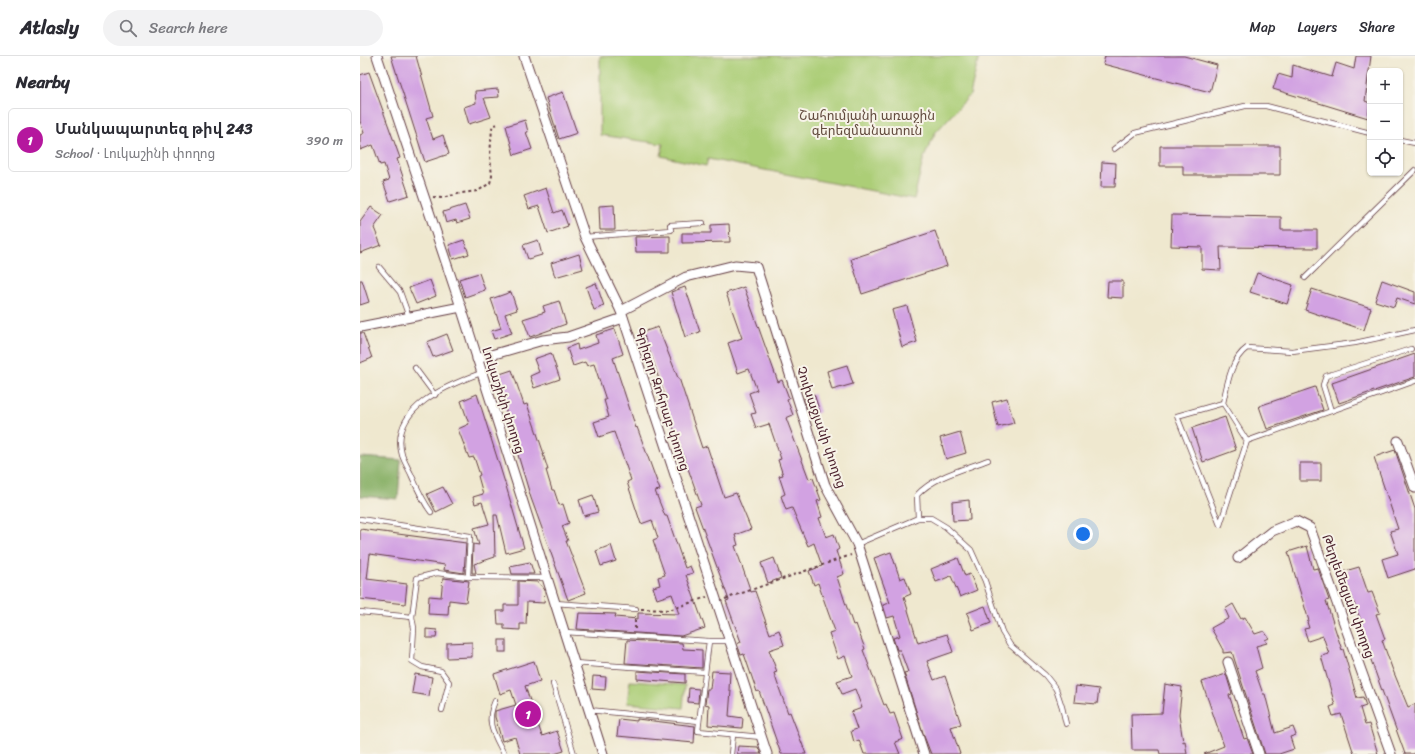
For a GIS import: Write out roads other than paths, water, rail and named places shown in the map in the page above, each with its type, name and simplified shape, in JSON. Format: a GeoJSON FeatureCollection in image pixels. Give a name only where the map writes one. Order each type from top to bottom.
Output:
{"type":"FeatureCollection","features":[{"type":"Feature","properties":{"kind":"street","name":"Լուկաշինի փողոց"},"geometry":{"type":"LineString","coordinates":[[377,56],[461,307],[603,754]]}},
{"type":"Feature","properties":{"kind":"street","name":"Գրիգոր Զոհրաբ փողոց"},"geometry":{"type":"LineString","coordinates":[[524,56],[585,237],[622,314],[766,754]]}},
{"type":"Feature","properties":{"kind":"street","name":"Չուխաջյանի փողոց"},"geometry":{"type":"LineString","coordinates":[[477,359],[543,340],[568,337],[622,314],[686,277],[735,265],[756,267],[825,485],[858,548],[924,754]]}},
{"type":"Feature","properties":{"kind":"street"},"geometry":{"type":"LineString","coordinates":[[360,327],[461,307]]}},
{"type":"Feature","properties":{"kind":"street"},"geometry":{"type":"LineString","coordinates":[[1398,441],[1415,488]]}},
{"type":"Feature","properties":{"kind":"street","name":"Թերլեմեզյան փողոց"},"geometry":{"type":"LineString","coordinates":[[1238,558],[1272,531],[1296,521],[1310,528],[1391,754]]}},
{"type":"Feature","properties":{"kind":"street"},"geometry":{"type":"LineString","coordinates":[[1228,662],[1259,754]]}},
{"type":"Feature","properties":{"kind":"lane"},"geometry":{"type":"LineString","coordinates":[[1114,149],[1135,133],[1245,106],[1266,106],[1367,132]]}},
{"type":"Feature","properties":{"kind":"lane"},"geometry":{"type":"LineString","coordinates":[[1403,141],[1415,143]]}},
{"type":"Feature","properties":{"kind":"lane"},"geometry":{"type":"LineString","coordinates":[[1305,278],[1415,170]]}},
{"type":"Feature","properties":{"kind":"lane"},"geometry":{"type":"LineString","coordinates":[[585,237],[671,230],[670,225],[703,223]]}},
{"type":"Feature","properties":{"kind":"lane"},"geometry":{"type":"LineString","coordinates":[[379,267],[400,292],[410,317]]}},
{"type":"Feature","properties":{"kind":"lane"},"geometry":{"type":"LineString","coordinates":[[1223,403],[1177,416],[1220,526],[1247,441],[1223,403],[1230,375],[1239,355],[1247,348],[1292,351],[1355,343],[1415,330]]}},
{"type":"Feature","properties":{"kind":"lane"},"geometry":{"type":"LineString","coordinates":[[1331,411],[1323,385],[1326,376],[1411,349]]}},
{"type":"Feature","properties":{"kind":"lane"},"geometry":{"type":"LineString","coordinates":[[415,368],[435,395]]}},
{"type":"Feature","properties":{"kind":"lane"},"geometry":{"type":"LineString","coordinates":[[431,512],[421,498],[402,454],[401,443],[404,425],[409,416],[419,406],[443,389],[481,373]]}},
{"type":"Feature","properties":{"kind":"lane"},"geometry":{"type":"LineString","coordinates":[[1247,441],[1415,381]]}},
{"type":"Feature","properties":{"kind":"lane"},"geometry":{"type":"LineString","coordinates":[[918,518],[917,495],[923,489],[939,479],[988,460]]}},
{"type":"Feature","properties":{"kind":"lane"},"geometry":{"type":"LineString","coordinates":[[858,548],[918,518],[931,518],[946,527],[971,550],[985,582],[1002,632],[1010,645],[1045,675],[1056,689],[1066,724]]}},
{"type":"Feature","properties":{"kind":"lane"},"geometry":{"type":"LineString","coordinates":[[360,519],[470,536],[468,577]]}},
{"type":"Feature","properties":{"kind":"lane"},"geometry":{"type":"LineString","coordinates":[[442,710],[449,682],[441,671],[422,667],[412,661],[414,628],[412,617],[417,578],[437,573],[468,577],[548,578]]}},
{"type":"Feature","properties":{"kind":"lane"},"geometry":{"type":"LineString","coordinates":[[555,603],[636,609]]}},
{"type":"Feature","properties":{"kind":"lane"},"geometry":{"type":"LineString","coordinates":[[360,612],[412,617]]}},
{"type":"Feature","properties":{"kind":"lane"},"geometry":{"type":"LineString","coordinates":[[565,632],[634,637],[730,641]]}},
{"type":"Feature","properties":{"kind":"lane"},"geometry":{"type":"LineString","coordinates":[[709,641],[698,731],[761,737]]}},
{"type":"Feature","properties":{"kind":"lane"},"geometry":{"type":"LineString","coordinates":[[574,663],[705,672]]}},
{"type":"Feature","properties":{"kind":"lane"},"geometry":{"type":"LineString","coordinates":[[553,684],[574,754]]}},
{"type":"Feature","properties":{"kind":"lane"},"geometry":{"type":"LineString","coordinates":[[495,701],[491,711],[491,728],[504,754]]}},
{"type":"Feature","properties":{"kind":"lane"},"geometry":{"type":"LineString","coordinates":[[589,710],[700,721]]}},
{"type":"Feature","properties":{"kind":"lane"},"geometry":{"type":"LineString","coordinates":[[731,754],[733,735]]}},
{"type":"Feature","properties":{"kind":"place","name":"Մանկապարտեզ թիվ 243"},"geometry":{"type":"Point","coordinates":[528,714]}},
{"type":"Feature","properties":{"kind":"park label","name":"Շահումյանի առաջին գերեզմանատուն"},"geometry":{"type":"Point","coordinates":[867,122]}}]}
